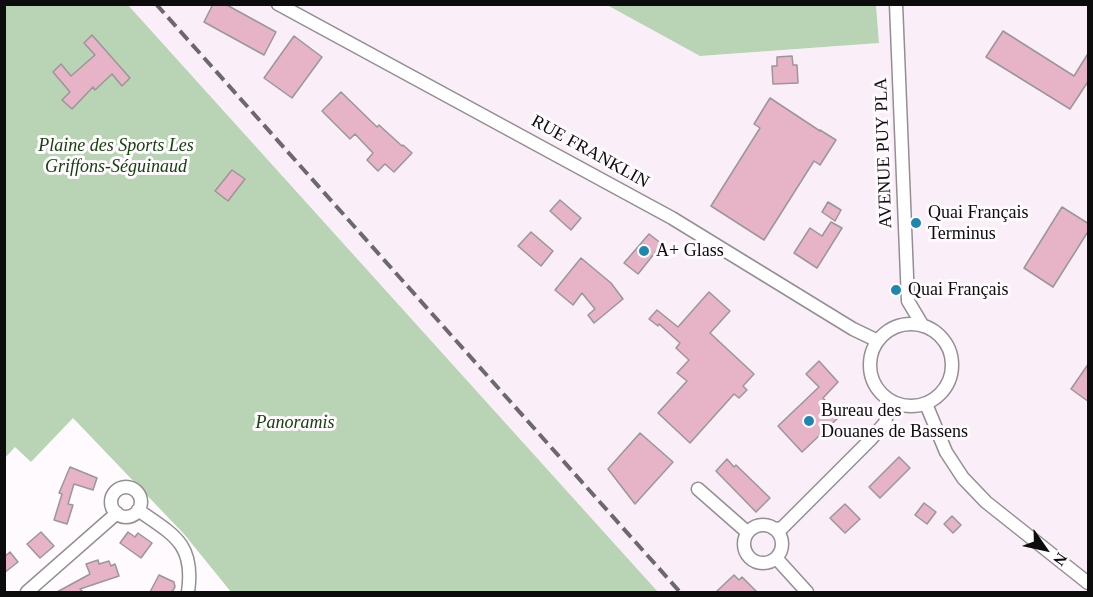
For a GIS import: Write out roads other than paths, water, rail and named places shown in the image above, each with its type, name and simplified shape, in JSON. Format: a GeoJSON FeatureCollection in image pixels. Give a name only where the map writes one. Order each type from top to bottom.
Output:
{"type":"FeatureCollection","features":[{"type":"Feature","properties":{"kind":"street","name":"RUE FRANKLIN"},"geometry":{"type":"LineString","coordinates":[[278,4],[672,218],[853,329],[878,341]]}},
{"type":"Feature","properties":{"kind":"street","name":"AVENUE PUY PLA"},"geometry":{"type":"LineString","coordinates":[[896,4],[909,301],[922,326]]}},
{"type":"Feature","properties":{"kind":"street"},"geometry":{"type":"LineString","coordinates":[[892,329],[912,324],[922,326],[934,331],[944,340],[950,351],[951,376],[937,398],[914,407],[901,406],[879,392],[872,380],[870,367],[872,353],[878,341],[900,320],[909,301]]}},
{"type":"Feature","properties":{"kind":"street"},"geometry":{"type":"LineString","coordinates":[[776,529],[783,541],[781,554],[777,559],[763,564],[747,556],[743,544],[747,532],[763,524],[776,529],[782,528],[885,423],[890,401]]}},
{"type":"Feature","properties":{"kind":"street"},"geometry":{"type":"LineString","coordinates":[[926,404],[946,452],[963,478],[986,502],[1089,583]]}},
{"type":"Feature","properties":{"kind":"street"},"geometry":{"type":"LineString","coordinates":[[125,487],[138,492],[141,501],[138,510],[130,516],[121,516],[117,513],[112,500],[116,491],[125,487]]}},
{"type":"Feature","properties":{"kind":"street"},"geometry":{"type":"LineString","coordinates":[[698,489],[747,532]]}},
{"type":"Feature","properties":{"kind":"street"},"geometry":{"type":"LineString","coordinates":[[138,510],[171,534],[181,545],[188,559],[190,574],[188,592]]}},
{"type":"Feature","properties":{"kind":"street"},"geometry":{"type":"LineString","coordinates":[[27,592],[117,513]]}},
{"type":"Feature","properties":{"kind":"street"},"geometry":{"type":"LineString","coordinates":[[777,559],[807,592]]}},
{"type":"Feature","properties":{"kind":"railway"},"geometry":{"type":"LineString","coordinates":[[156,4],[680,592]]}},
{"type":"Feature","properties":{"kind":"place","name":"Quai Français Terminus"},"geometry":{"type":"Point","coordinates":[916,223]}},
{"type":"Feature","properties":{"kind":"place","name":"A+ Glass"},"geometry":{"type":"Point","coordinates":[644,251]}},
{"type":"Feature","properties":{"kind":"place","name":"Quai Français"},"geometry":{"type":"Point","coordinates":[896,290]}},
{"type":"Feature","properties":{"kind":"place","name":"Bureau des Douanes de Bassens"},"geometry":{"type":"Point","coordinates":[809,421]}},
{"type":"Feature","properties":{"kind":"park label","name":"Plaine des Sports Les Griffons-Séguinaud"},"geometry":{"type":"Point","coordinates":[116,156]}},
{"type":"Feature","properties":{"kind":"park label","name":"Panoramis"},"geometry":{"type":"Point","coordinates":[295,423]}}]}
